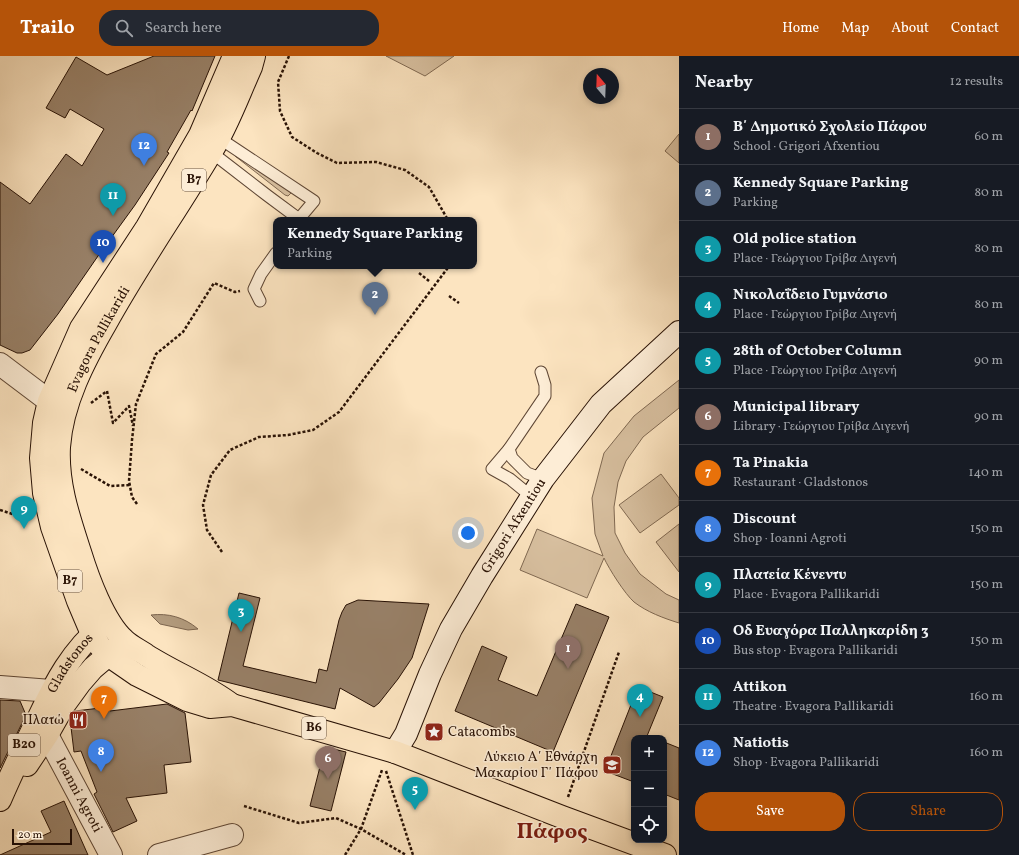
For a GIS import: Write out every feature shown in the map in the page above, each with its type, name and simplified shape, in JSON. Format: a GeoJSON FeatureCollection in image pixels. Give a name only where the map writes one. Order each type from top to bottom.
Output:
{"type":"FeatureCollection","features":[{"type":"Feature","properties":{"kind":"main road","name":"Evagora Pallikaridi"},"geometry":{"type":"LineString","coordinates":[[124,641],[100,627],[75,595],[52,527],[44,493],[41,458],[44,423],[49,401],[82,328],[147,227],[200,135],[234,56]]}},
{"type":"Feature","properties":{"kind":"main road","name":"Evagora Pallikaridi"},"geometry":{"type":"LineString","coordinates":[[108,655],[83,561],[63,495],[59,471],[59,448],[62,426],[68,404],[79,376],[98,338],[120,298],[215,145],[254,56]]}},
{"type":"Feature","properties":{"kind":"main road","name":"Gladstonos"},"geometry":{"type":"LineString","coordinates":[[0,800],[51,691],[74,654],[100,627]]}},
{"type":"Feature","properties":{"kind":"main road","name":"Gladstonos"},"geometry":{"type":"LineString","coordinates":[[0,803],[47,735],[64,705],[80,683],[93,668],[124,641]]}},
{"type":"Feature","properties":{"kind":"main road","name":"B6"},"geometry":{"type":"LineString","coordinates":[[124,641],[158,662],[218,695],[232,705],[395,752],[562,817],[665,855]]}},
{"type":"Feature","properties":{"kind":"main road","name":"B6"},"geometry":{"type":"LineString","coordinates":[[108,655],[137,675],[187,700],[210,707],[232,705]]}},
{"type":"Feature","properties":{"kind":"street","name":"Grigori Afxentiou"},"geometry":{"type":"LineString","coordinates":[[395,752],[406,734],[430,674],[451,629],[482,576],[538,488],[601,404],[679,332]]}},
{"type":"Feature","properties":{"kind":"street"},"geometry":{"type":"LineString","coordinates":[[0,364],[49,401]]}},
{"type":"Feature","properties":{"kind":"street"},"geometry":{"type":"LineString","coordinates":[[0,687],[51,691]]}},
{"type":"Feature","properties":{"kind":"street","name":"Ioanni Agroti"},"geometry":{"type":"LineString","coordinates":[[47,735],[111,855]]}},
{"type":"Feature","properties":{"kind":"street"},"geometry":{"type":"LineString","coordinates":[[159,855],[232,835]]}},
{"type":"Feature","properties":{"kind":"lane"},"geometry":{"type":"LineString","coordinates":[[215,145],[314,201],[300,217]]}},
{"type":"Feature","properties":{"kind":"lane"},"geometry":{"type":"LineString","coordinates":[[215,145],[268,196],[295,217]]}},
{"type":"Feature","properties":{"kind":"lane"},"geometry":{"type":"LineString","coordinates":[[260,301],[254,288],[261,274],[273,257]]}},
{"type":"Feature","properties":{"kind":"lane"},"geometry":{"type":"LineString","coordinates":[[538,488],[510,479],[492,469],[509,449],[545,396],[541,372]]}},
{"type":"Feature","properties":{"kind":"lane"},"geometry":{"type":"LineString","coordinates":[[509,449],[512,458],[527,473],[538,488]]}},
{"type":"Feature","properties":{"kind":"path"},"geometry":{"type":"LineString","coordinates":[[289,56],[278,82],[280,110],[292,136],[317,153],[337,163],[376,162],[405,170],[429,187],[446,217]]}},
{"type":"Feature","properties":{"kind":"path"},"geometry":{"type":"LineString","coordinates":[[222,552],[207,530],[203,505],[211,475],[230,450],[259,437],[288,435],[313,430],[339,412],[446,269]]}},
{"type":"Feature","properties":{"kind":"path"},"geometry":{"type":"LineString","coordinates":[[420,273],[429,281]]}},
{"type":"Feature","properties":{"kind":"path"},"geometry":{"type":"LineString","coordinates":[[137,504],[132,497],[130,484],[136,404],[156,354],[183,332],[214,283],[235,292],[254,288]]}},
{"type":"Feature","properties":{"kind":"path"},"geometry":{"type":"LineString","coordinates":[[449,296],[459,303]]}},
{"type":"Feature","properties":{"kind":"path"},"geometry":{"type":"LineString","coordinates":[[86,407],[107,392],[113,423],[129,406],[133,429]]}},
{"type":"Feature","properties":{"kind":"path"},"geometry":{"type":"LineString","coordinates":[[75,465],[110,486],[130,484]]}},
{"type":"Feature","properties":{"kind":"path"},"geometry":{"type":"LineString","coordinates":[[0,510],[52,527]]}},
{"type":"Feature","properties":{"kind":"path"},"geometry":{"type":"LineString","coordinates":[[562,817],[619,652]]}},
{"type":"Feature","properties":{"kind":"path"},"geometry":{"type":"LineString","coordinates":[[345,855],[361,829],[384,765],[413,855]]}},
{"type":"Feature","properties":{"kind":"path"},"geometry":{"type":"LineString","coordinates":[[244,806],[299,823],[336,818],[361,829],[406,855]]}},
{"type":"Feature","properties":{"kind":"shaded area"},"geometry":{"type":"Polygon","coordinates":[[[386,56],[454,56],[425,76],[386,56]]]}},
{"type":"Feature","properties":{"kind":"shaded area"},"geometry":{"type":"Polygon","coordinates":[[[679,134],[679,163],[665,151],[679,134]]]}},
{"type":"Feature","properties":{"kind":"shaded area"},"geometry":{"type":"Polygon","coordinates":[[[235,156],[289,187],[292,192],[288,196],[285,195],[235,156]]]}},
{"type":"Feature","properties":{"kind":"shaded area"},"geometry":{"type":"Polygon","coordinates":[[[679,380],[679,408],[643,437],[626,461],[618,482],[614,507],[615,533],[625,553],[640,574],[666,594],[679,600],[679,623],[644,609],[634,602],[626,593],[604,558],[587,598],[520,570],[537,529],[603,556],[595,534],[592,498],[604,453],[634,416],[679,380]]]}},
{"type":"Feature","properties":{"kind":"shaded area"},"geometry":{"type":"Polygon","coordinates":[[[661,474],[679,498],[679,505],[640,533],[619,505],[661,474]]]}},
{"type":"Feature","properties":{"kind":"shaded area"},"geometry":{"type":"Polygon","coordinates":[[[679,524],[679,572],[656,542],[679,524]]]}},
{"type":"Feature","properties":{"kind":"shaded area"},"geometry":{"type":"Polygon","coordinates":[[[151,615],[170,615],[187,621],[198,629],[188,630],[160,624],[151,615]]]}},
{"type":"Feature","properties":{"kind":"building"},"geometry":{"type":"Polygon","coordinates":[[[154,56],[215,56],[192,111],[191,110],[167,152],[169,153],[135,205],[58,314],[30,350],[17,353],[0,345],[0,182],[30,204],[66,154],[82,166],[104,129],[70,109],[65,118],[46,108],[76,57],[107,75],[154,56]]]}},
{"type":"Feature","properties":{"kind":"building"},"geometry":{"type":"Polygon","coordinates":[[[239,593],[260,598],[243,666],[316,683],[319,669],[327,671],[339,620],[346,605],[358,600],[429,604],[412,658],[379,703],[374,707],[340,688],[335,709],[218,680],[239,593]]]}},
{"type":"Feature","properties":{"kind":"building"},"geometry":{"type":"Polygon","coordinates":[[[576,604],[609,617],[553,752],[455,711],[482,646],[507,657],[498,680],[537,696],[576,604]]]}},
{"type":"Feature","properties":{"kind":"building"},"geometry":{"type":"Polygon","coordinates":[[[638,687],[663,697],[647,735],[631,735],[631,781],[605,771],[638,687]]]}},
{"type":"Feature","properties":{"kind":"building"},"geometry":{"type":"Polygon","coordinates":[[[0,700],[20,701],[26,715],[0,768],[0,700]]]}},
{"type":"Feature","properties":{"kind":"building"},"geometry":{"type":"Polygon","coordinates":[[[167,704],[185,713],[191,762],[164,765],[167,793],[126,798],[137,821],[113,832],[94,794],[97,792],[81,751],[74,752],[70,719],[75,711],[109,707],[110,711],[167,704]]]}},
{"type":"Feature","properties":{"kind":"building"},"geometry":{"type":"Polygon","coordinates":[[[667,743],[679,748],[679,800],[667,795],[667,743]]]}},
{"type":"Feature","properties":{"kind":"building"},"geometry":{"type":"Polygon","coordinates":[[[325,747],[346,752],[331,811],[310,806],[325,747]]]}},
{"type":"Feature","properties":{"kind":"building"},"geometry":{"type":"Polygon","coordinates":[[[64,801],[88,855],[0,855],[51,832],[41,811],[64,801]]]}},
{"type":"Feature","properties":{"kind":"place","name":"Natiotis"},"geometry":{"type":"Point","coordinates":[144,166]}},
{"type":"Feature","properties":{"kind":"place","name":"Attikon"},"geometry":{"type":"Point","coordinates":[113,216]}},
{"type":"Feature","properties":{"kind":"place","name":"Οδ Ευαγόρα Παλληκαρίδη 3"},"geometry":{"type":"Point","coordinates":[103,263]}},
{"type":"Feature","properties":{"kind":"place","name":"Kennedy Square Parking"},"geometry":{"type":"Point","coordinates":[375,315]}},
{"type":"Feature","properties":{"kind":"place","name":"Πλατεία Κένεντυ"},"geometry":{"type":"Point","coordinates":[24,529]}},
{"type":"Feature","properties":{"kind":"place","name":"Old police station"},"geometry":{"type":"Point","coordinates":[241,632]}},
{"type":"Feature","properties":{"kind":"place","name":"Β΄ Δημοτικό Σχολείο Πάφου"},"geometry":{"type":"Point","coordinates":[568,669]}},
{"type":"Feature","properties":{"kind":"place","name":"Νικολαΐδειο Γυμνάσιο"},"geometry":{"type":"Point","coordinates":[640,717]}},
{"type":"Feature","properties":{"kind":"place","name":"Ta Pinakia"},"geometry":{"type":"Point","coordinates":[104,719]}},
{"type":"Feature","properties":{"kind":"place","name":"Πλατώ"},"geometry":{"type":"Point","coordinates":[78,720]}},
{"type":"Feature","properties":{"kind":"place","name":"Catacombs"},"geometry":{"type":"Point","coordinates":[434,732]}},
{"type":"Feature","properties":{"kind":"place","name":"Λύκειο Α΄ Εθνάρχη Μακαρίου Γ΄ Πάφου"},"geometry":{"type":"Point","coordinates":[612,765]}},
{"type":"Feature","properties":{"kind":"place","name":"Discount"},"geometry":{"type":"Point","coordinates":[101,772]}},
{"type":"Feature","properties":{"kind":"place","name":"Municipal library"},"geometry":{"type":"Point","coordinates":[328,779]}},
{"type":"Feature","properties":{"kind":"place","name":"28th of October Column"},"geometry":{"type":"Point","coordinates":[415,810]}},
{"type":"Feature","properties":{"kind":"district","name":"Πάφος"},"geometry":{"type":"Point","coordinates":[552,832]}}]}
